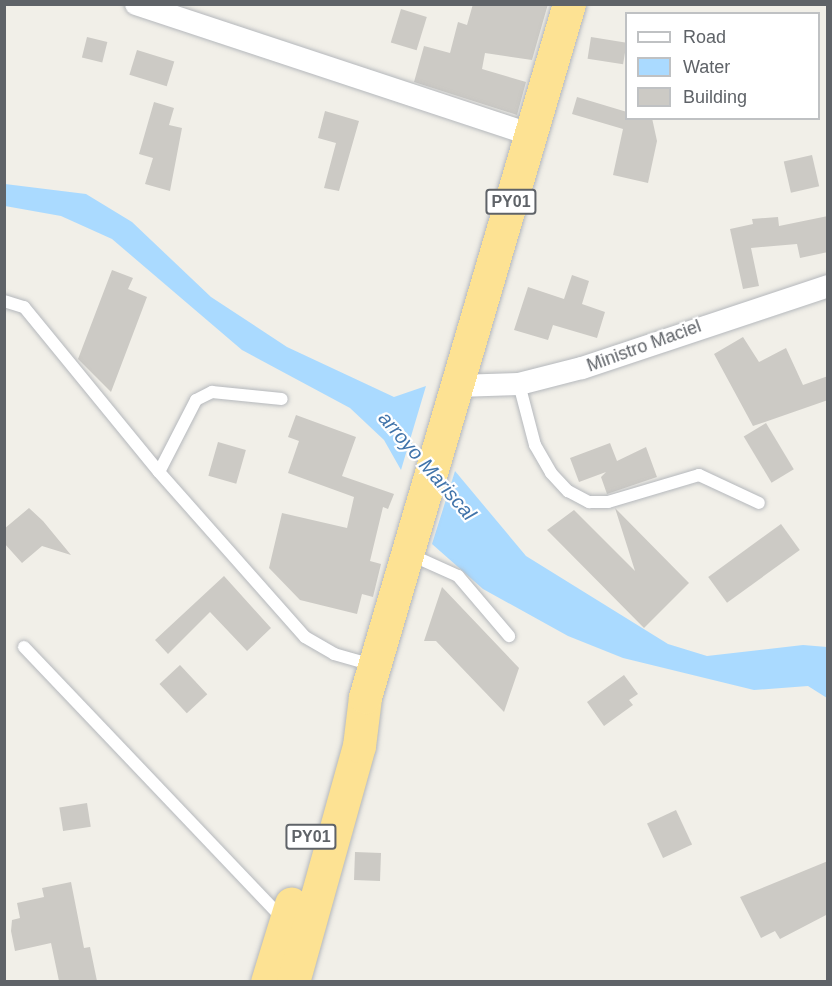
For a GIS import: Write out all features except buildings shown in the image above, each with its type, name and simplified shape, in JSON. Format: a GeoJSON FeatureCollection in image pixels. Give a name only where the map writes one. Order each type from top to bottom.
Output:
{"type":"FeatureCollection","features":[{"type":"Feature","properties":{"kind":"highway","name":"PY01"},"geometry":{"type":"LineString","coordinates":[[293,981],[359,746],[365,697],[409,554],[569,4]]}},
{"type":"Feature","properties":{"kind":"highway","name":"PY01"},"geometry":{"type":"LineString","coordinates":[[267,981],[341,738],[365,697]]}},
{"type":"Feature","properties":{"kind":"street"},"geometry":{"type":"LineString","coordinates":[[136,4],[530,134]]}},
{"type":"Feature","properties":{"kind":"street","name":"Ministro Maciel"},"geometry":{"type":"LineString","coordinates":[[455,393],[519,384],[828,286]]}},
{"type":"Feature","properties":{"kind":"lane"},"geometry":{"type":"LineString","coordinates":[[4,301],[24,307],[159,472],[305,637],[334,654],[374,666]]}},
{"type":"Feature","properties":{"kind":"lane"},"geometry":{"type":"LineString","coordinates":[[519,384],[535,445],[551,473],[568,491],[589,502],[608,502],[699,475],[759,503]]}},
{"type":"Feature","properties":{"kind":"lane"},"geometry":{"type":"LineString","coordinates":[[159,472],[196,400],[212,392],[282,399]]}},
{"type":"Feature","properties":{"kind":"lane"},"geometry":{"type":"LineString","coordinates":[[409,554],[458,576],[509,636]]}},
{"type":"Feature","properties":{"kind":"lane"},"geometry":{"type":"LineString","coordinates":[[24,647],[286,922]]}},
{"type":"Feature","properties":{"kind":"water"},"geometry":{"type":"Polygon","coordinates":[[[5,184],[86,194],[132,222],[211,297],[287,347],[394,397],[426,386],[401,470],[384,440],[350,408],[242,350],[112,239],[61,216],[5,206],[5,184]]]}},
{"type":"Feature","properties":{"kind":"water"},"geometry":{"type":"Polygon","coordinates":[[[455,471],[526,556],[668,644],[707,656],[803,645],[827,647],[827,698],[808,686],[754,690],[623,658],[568,636],[483,589],[432,544],[455,471]]]}},
{"type":"Feature","properties":{"kind":"waterway","name":"arroyo Mariscal"},"geometry":{"type":"LineString","coordinates":[[405,440],[424,462]]}}]}
